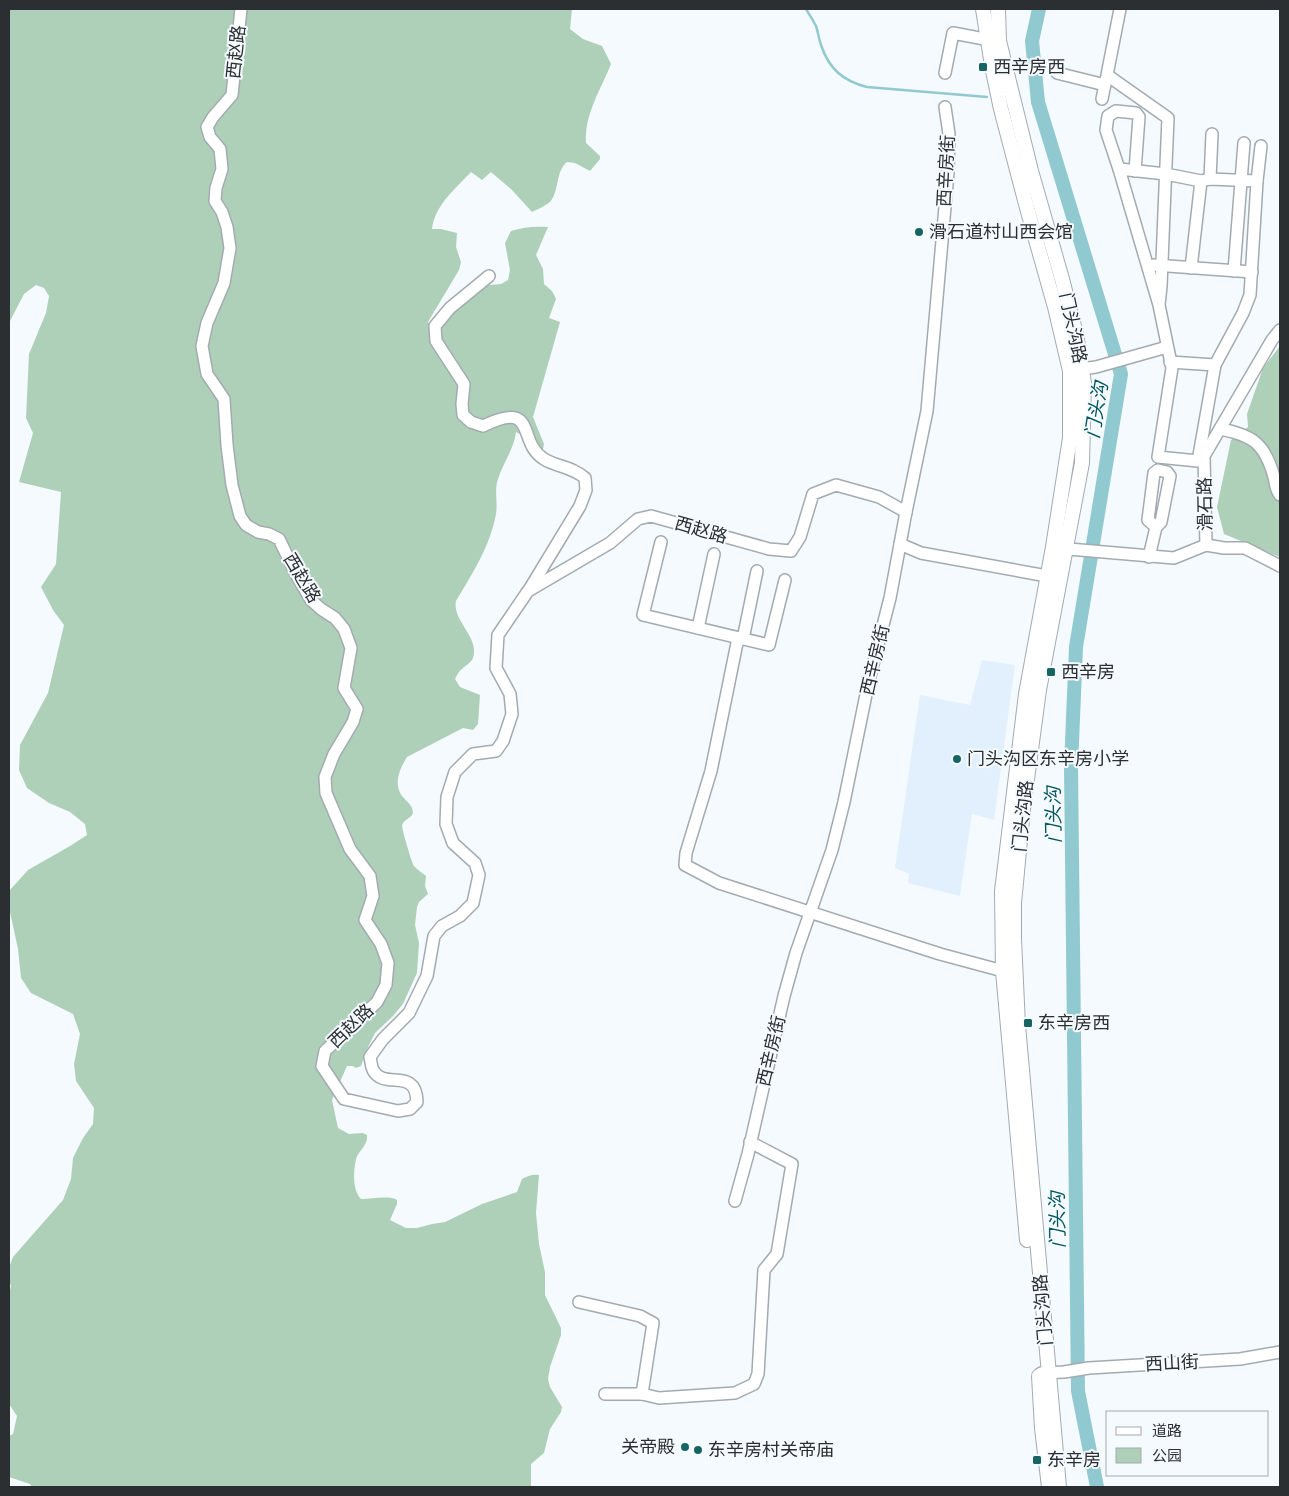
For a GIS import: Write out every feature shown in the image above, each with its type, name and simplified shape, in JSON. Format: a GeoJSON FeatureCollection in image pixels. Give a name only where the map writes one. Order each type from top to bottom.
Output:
{"type":"FeatureCollection","features":[{"type":"Feature","properties":{"kind":"main road","name":"门头沟路"},"geometry":{"type":"LineString","coordinates":[[983,9],[994,41]]}},
{"type":"Feature","properties":{"kind":"main road","name":"门头沟路"},"geometry":{"type":"LineString","coordinates":[[998,9],[994,41],[1001,109],[1055,307],[1076,370],[1070,438],[1066,549],[1040,690],[1022,809],[1009,970]]}},
{"type":"Feature","properties":{"kind":"main road","name":"门头沟路"},"geometry":{"type":"LineString","coordinates":[[1059,1487],[1044,1373],[1002,891],[1026,694],[1047,576],[1066,549]]}},
{"type":"Feature","properties":{"kind":"main road","name":"门头沟路"},"geometry":{"type":"LineString","coordinates":[[1044,1373],[1042,1428],[1049,1487]]}},
{"type":"Feature","properties":{"kind":"street","name":"西赵路"},"geometry":{"type":"LineString","coordinates":[[241,9],[232,95],[207,127],[210,137],[220,149],[222,168],[216,188],[215,201],[228,226],[230,248],[224,283],[207,323],[202,346],[207,374],[224,399],[231,477],[240,516],[246,525],[258,532],[269,534],[279,539],[311,600],[335,618],[344,629],[351,648],[344,688],[358,709],[353,722],[334,754],[326,777],[326,793],[350,849],[370,876],[373,896],[365,920],[381,944],[388,963],[386,985],[377,1002],[325,1051],[322,1066],[344,1099],[398,1111],[410,1109],[417,1102],[417,1091],[410,1084],[383,1078],[373,1070],[370,1057],[383,1039],[409,1013],[427,976],[434,936],[442,926],[460,916],[473,903],[479,876],[475,863],[453,843],[446,824],[447,797],[455,772],[472,754],[496,751],[503,741],[512,714],[510,694],[496,668],[498,635],[528,591],[610,543],[638,519],[645,517],[652,516],[770,549],[791,551],[800,537],[813,494],[836,485],[879,497],[906,512]]}},
{"type":"Feature","properties":{"kind":"street"},"geometry":{"type":"LineString","coordinates":[[1102,99],[1120,9]]}},
{"type":"Feature","properties":{"kind":"street"},"geometry":{"type":"LineString","coordinates":[[945,73],[953,33],[994,41]]}},
{"type":"Feature","properties":{"kind":"street"},"geometry":{"type":"LineString","coordinates":[[1057,73],[1106,80],[1168,118],[1159,306]]}},
{"type":"Feature","properties":{"kind":"street","name":"西辛房街"},"geometry":{"type":"LineString","coordinates":[[735,1201],[784,996],[796,953],[832,850],[844,802],[869,680],[890,598],[927,412],[948,173],[949,134],[946,107]]}},
{"type":"Feature","properties":{"kind":"street"},"geometry":{"type":"LineString","coordinates":[[1135,171],[1139,117],[1136,113],[1116,111],[1108,116],[1106,130],[1159,306],[1172,368],[1158,457],[1198,461],[1215,365],[1250,296],[1261,146]]}},
{"type":"Feature","properties":{"kind":"street"},"geometry":{"type":"LineString","coordinates":[[1191,268],[1212,134]]}},
{"type":"Feature","properties":{"kind":"street"},"geometry":{"type":"LineString","coordinates":[[1234,271],[1244,143]]}},
{"type":"Feature","properties":{"kind":"street"},"geometry":{"type":"LineString","coordinates":[[1119,169],[1206,180],[1257,181]]}},
{"type":"Feature","properties":{"kind":"street"},"geometry":{"type":"LineString","coordinates":[[1147,265],[1252,272]]}},
{"type":"Feature","properties":{"kind":"street"},"geometry":{"type":"LineString","coordinates":[[489,276],[450,308],[435,326],[436,341],[464,384],[463,415],[471,422],[482,426],[505,417],[517,419],[525,425],[538,455],[546,460],[575,470],[586,478],[586,490],[580,506],[528,591]]}},
{"type":"Feature","properties":{"kind":"street","name":"滑石路"},"geometry":{"type":"LineString","coordinates":[[1066,549],[1174,558],[1206,545],[1204,456],[1272,340],[1280,330]]}},
{"type":"Feature","properties":{"kind":"street"},"geometry":{"type":"LineString","coordinates":[[1076,370],[1106,364],[1167,347]]}},
{"type":"Feature","properties":{"kind":"street"},"geometry":{"type":"LineString","coordinates":[[1170,362],[1215,365]]}},
{"type":"Feature","properties":{"kind":"street"},"geometry":{"type":"LineString","coordinates":[[1220,429],[1246,435],[1266,453],[1276,490],[1280,495]]}},
{"type":"Feature","properties":{"kind":"street"},"geometry":{"type":"LineString","coordinates":[[1150,557],[1156,526]]}},
{"type":"Feature","properties":{"kind":"street"},"geometry":{"type":"LineString","coordinates":[[661,542],[643,615],[769,646],[785,580]]}},
{"type":"Feature","properties":{"kind":"street"},"geometry":{"type":"LineString","coordinates":[[900,544],[921,553],[1047,576]]}},
{"type":"Feature","properties":{"kind":"street"},"geometry":{"type":"LineString","coordinates":[[1206,545],[1224,548],[1245,548],[1279,567]]}},
{"type":"Feature","properties":{"kind":"street"},"geometry":{"type":"LineString","coordinates":[[698,628],[714,554]]}},
{"type":"Feature","properties":{"kind":"street"},"geometry":{"type":"LineString","coordinates":[[757,571],[740,638],[711,771],[686,853],[685,865],[719,883],[940,954],[1009,970]]}},
{"type":"Feature","properties":{"kind":"street"},"geometry":{"type":"LineString","coordinates":[[605,1394],[642,1394],[659,1398],[735,1393],[754,1384],[758,1374],[764,1270],[776,1254],[792,1164],[750,1142]]}},
{"type":"Feature","properties":{"kind":"street"},"geometry":{"type":"LineString","coordinates":[[578,1302],[640,1316],[653,1323],[642,1394]]}},
{"type":"Feature","properties":{"kind":"street","name":"西山街"},"geometry":{"type":"LineString","coordinates":[[1044,1373],[1090,1368],[1240,1359],[1280,1352]]}},
{"type":"Feature","properties":{"kind":"shaded area","name":"门头沟区东辛房小学"},"geometry":{"type":"Polygon","coordinates":[[[982,660],[1015,665],[994,820],[972,814],[960,896],[908,883],[909,874],[895,868],[920,695],[970,705],[982,660]]]}},
{"type":"Feature","properties":{"kind":"green space"},"geometry":{"type":"Polygon","coordinates":[[[9,9],[572,9],[570,29],[583,39],[602,46],[611,64],[590,112],[588,122],[586,143],[600,156],[600,159],[590,171],[575,163],[567,162],[563,166],[550,202],[532,212],[512,190],[491,172],[482,180],[471,172],[441,205],[434,220],[432,229],[457,233],[456,247],[461,262],[459,270],[428,322],[431,329],[478,286],[501,284],[508,280],[510,270],[505,243],[511,231],[534,227],[548,227],[536,255],[543,269],[544,284],[552,291],[556,299],[549,318],[560,322],[533,417],[544,444],[543,449],[532,451],[525,437],[516,432],[497,483],[496,514],[490,537],[475,570],[456,601],[458,615],[470,636],[474,650],[472,660],[460,671],[455,679],[460,687],[480,695],[478,724],[473,730],[463,728],[407,757],[398,776],[399,791],[413,812],[402,826],[414,866],[426,876],[425,886],[428,894],[419,902],[417,907],[415,925],[419,943],[417,973],[403,1004],[375,1033],[361,1066],[356,1068],[347,1066],[332,1100],[338,1128],[349,1134],[363,1133],[367,1135],[364,1146],[357,1156],[355,1167],[354,1179],[358,1195],[361,1199],[385,1197],[397,1200],[390,1220],[406,1228],[417,1228],[445,1222],[482,1204],[517,1192],[522,1179],[539,1175],[536,1213],[539,1244],[545,1272],[545,1295],[561,1328],[561,1335],[548,1379],[550,1387],[562,1407],[561,1412],[550,1429],[544,1453],[531,1464],[531,1487],[32,1487],[30,1484],[9,1477],[9,1436],[13,1434],[17,1416],[9,1404],[9,1295],[11,1286],[8,1275],[9,1268],[13,1257],[63,1200],[71,1179],[73,1158],[83,1138],[93,1124],[94,1108],[76,1081],[74,1064],[80,1034],[73,1014],[31,993],[21,978],[18,949],[10,912],[9,891],[28,870],[87,835],[85,824],[70,812],[49,803],[27,788],[19,770],[20,745],[48,693],[64,625],[53,610],[41,587],[56,564],[61,492],[19,482],[33,433],[26,418],[29,354],[46,313],[49,296],[44,288],[36,285],[24,294],[9,323],[9,9]]]}},
{"type":"Feature","properties":{"kind":"green space"},"geometry":{"type":"Polygon","coordinates":[[[1280,346],[1280,557],[1224,534],[1217,507],[1231,440],[1248,427],[1247,414],[1263,368],[1280,346]]]}},
{"type":"Feature","properties":{"kind":"waterway"},"geometry":{"type":"LineString","coordinates":[[806,9],[816,26],[828,61],[838,73],[851,81],[867,87],[987,97]]}},
{"type":"Feature","properties":{"kind":"waterway","name":"门头沟"},"geometry":{"type":"LineString","coordinates":[[1039,9],[1032,41],[1038,102],[1121,374],[1076,647],[1071,766],[1078,1391],[1097,1487]]}},
{"type":"Feature","properties":{"kind":"place","name":"西辛房西"},"geometry":{"type":"Point","coordinates":[983,67]}},
{"type":"Feature","properties":{"kind":"place","name":"滑石道村山西会馆"},"geometry":{"type":"Point","coordinates":[919,232]}},
{"type":"Feature","properties":{"kind":"place","name":"西辛房"},"geometry":{"type":"Point","coordinates":[1051,672]}},
{"type":"Feature","properties":{"kind":"place","name":"门头沟区东辛房小学"},"geometry":{"type":"Point","coordinates":[957,759]}},
{"type":"Feature","properties":{"kind":"place","name":"东辛房西"},"geometry":{"type":"Point","coordinates":[1028,1023]}},
{"type":"Feature","properties":{"kind":"place","name":"关帝殿"},"geometry":{"type":"Point","coordinates":[685,1447]}},
{"type":"Feature","properties":{"kind":"place","name":"东辛房村关帝庙"},"geometry":{"type":"Point","coordinates":[698,1450]}},
{"type":"Feature","properties":{"kind":"place","name":"东辛房"},"geometry":{"type":"Point","coordinates":[1037,1460]}}]}
